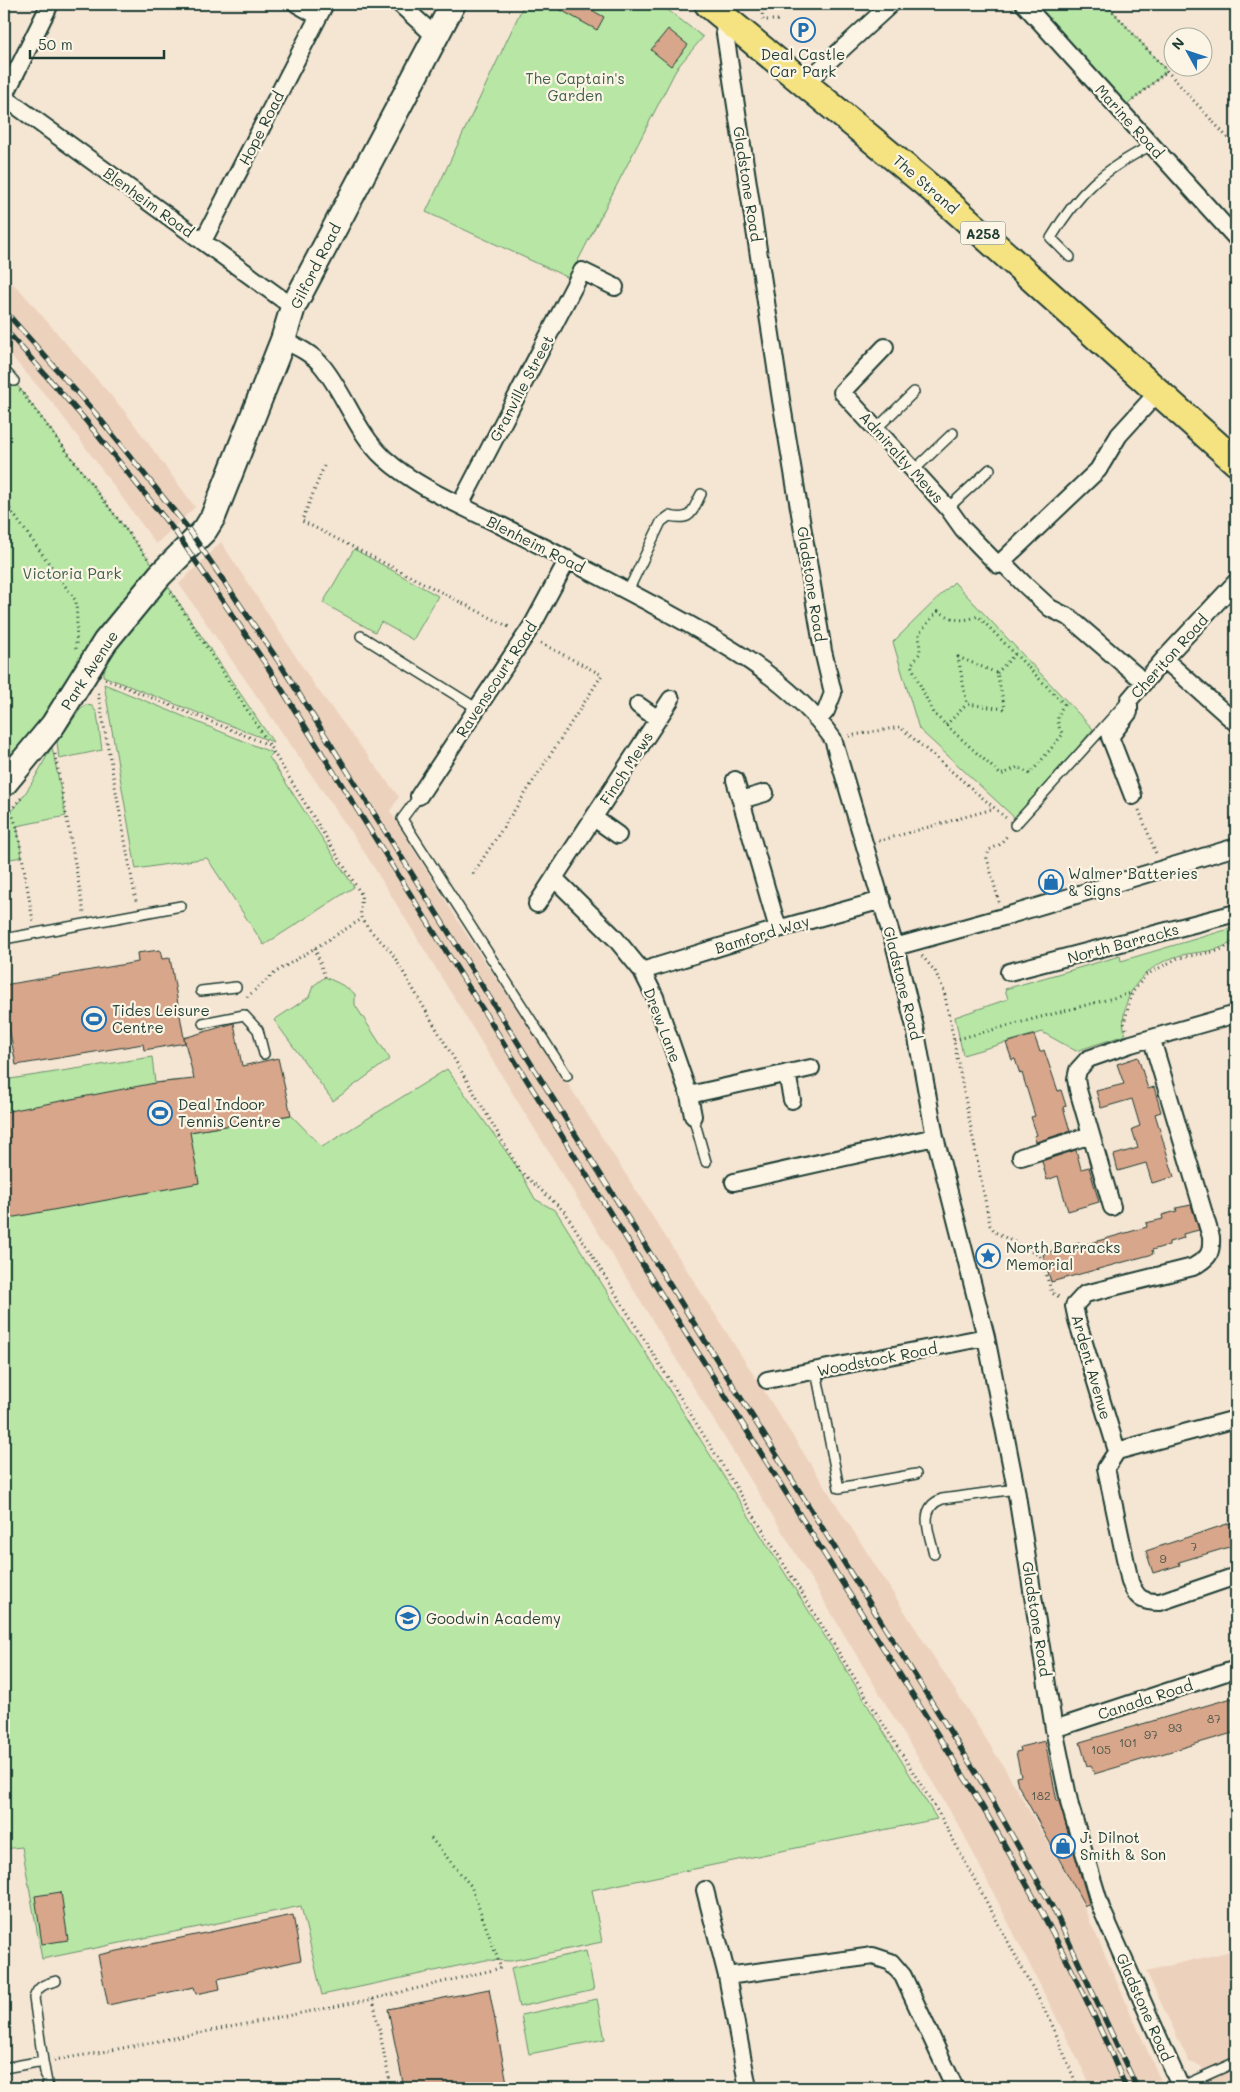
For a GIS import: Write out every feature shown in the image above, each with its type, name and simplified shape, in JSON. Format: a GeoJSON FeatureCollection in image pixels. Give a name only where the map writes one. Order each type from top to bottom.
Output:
{"type":"FeatureCollection","features":[{"type":"Feature","properties":{"kind":"main road","name":"The Strand"},"geometry":{"type":"LineString","coordinates":[[715,9],[938,194],[1236,462]]}},
{"type":"Feature","properties":{"kind":"street"},"geometry":{"type":"LineString","coordinates":[[4,97],[50,4]]}},
{"type":"Feature","properties":{"kind":"street","name":"Hope Road"},"geometry":{"type":"LineString","coordinates":[[203,241],[321,10],[297,4]]}},
{"type":"Feature","properties":{"kind":"street"},"geometry":{"type":"LineString","coordinates":[[400,4],[435,36]]}},
{"type":"Feature","properties":{"kind":"street","name":"Gilford Road"},"geometry":{"type":"LineString","coordinates":[[176,558],[205,530],[213,516],[283,340],[294,306],[453,4]]}},
{"type":"Feature","properties":{"kind":"street"},"geometry":{"type":"LineString","coordinates":[[805,83],[890,4]]}},
{"type":"Feature","properties":{"kind":"street","name":"Marine Road"},"geometry":{"type":"LineString","coordinates":[[1024,4],[1236,238]]}},
{"type":"Feature","properties":{"kind":"street","name":"Gladstone Road"},"geometry":{"type":"LineString","coordinates":[[715,9],[823,651],[833,693],[826,711],[819,719],[833,739],[882,900],[915,1027],[935,1137],[986,1337],[1016,1489],[1054,1729],[1070,1806],[1101,1908],[1181,2088]]}},
{"type":"Feature","properties":{"kind":"street","name":"Blenheim Road"},"geometry":{"type":"LineString","coordinates":[[4,97],[294,306]]}},
{"type":"Feature","properties":{"kind":"street","name":"Granville Street"},"geometry":{"type":"LineString","coordinates":[[460,505],[582,271],[615,288]]}},
{"type":"Feature","properties":{"kind":"street","name":"Blenheim Road"},"geometry":{"type":"LineString","coordinates":[[283,340],[308,353],[323,367],[362,431],[384,458],[415,481],[568,559],[723,643],[769,676],[819,719]]}},
{"type":"Feature","properties":{"kind":"street","name":"Admiralty Mews"},"geometry":{"type":"LineString","coordinates":[[885,347],[842,392],[948,508],[963,529],[998,565],[1002,562],[1050,608],[1070,618],[1136,675]]}},
{"type":"Feature","properties":{"kind":"street"},"geometry":{"type":"LineString","coordinates":[[1002,562],[1098,470],[1119,435],[1159,391]]}},
{"type":"Feature","properties":{"kind":"street","name":"Park Avenue"},"geometry":{"type":"LineString","coordinates":[[4,784],[53,725],[92,673],[105,642],[176,558]]}},
{"type":"Feature","properties":{"kind":"street","name":"Ravenscourt Road"},"geometry":{"type":"LineString","coordinates":[[419,796],[526,636],[568,559]]}},
{"type":"Feature","properties":{"kind":"street","name":"Cheriton Road"},"geometry":{"type":"LineString","coordinates":[[1133,796],[1110,737],[1129,712],[1129,700],[1164,659],[1233,591]]}},
{"type":"Feature","properties":{"kind":"street"},"geometry":{"type":"LineString","coordinates":[[1164,659],[1236,723]]}},
{"type":"Feature","properties":{"kind":"street","name":"Finch Mews"},"geometry":{"type":"LineString","coordinates":[[537,904],[671,700]]}},
{"type":"Feature","properties":{"kind":"street","name":"Finch Mews"},"geometry":{"type":"LineString","coordinates":[[638,705],[658,719]]}},
{"type":"Feature","properties":{"kind":"street"},"geometry":{"type":"LineString","coordinates":[[735,780],[778,929]]}},
{"type":"Feature","properties":{"kind":"street"},"geometry":{"type":"LineString","coordinates":[[741,800],[765,793]]}},
{"type":"Feature","properties":{"kind":"street","name":"Finch Mews"},"geometry":{"type":"LineString","coordinates":[[594,818],[618,836]]}},
{"type":"Feature","properties":{"kind":"street"},"geometry":{"type":"LineString","coordinates":[[897,954],[1003,917],[1236,847]]}},
{"type":"Feature","properties":{"kind":"street","name":"Drew Lane"},"geometry":{"type":"LineString","coordinates":[[554,878],[616,938],[642,971],[655,997],[689,1095],[693,1116]]}},
{"type":"Feature","properties":{"kind":"street","name":"Bamford Way"},"geometry":{"type":"LineString","coordinates":[[642,971],[778,929],[882,900]]}},
{"type":"Feature","properties":{"kind":"street","name":"North Barracks"},"geometry":{"type":"LineString","coordinates":[[1009,972],[1236,913]]}},
{"type":"Feature","properties":{"kind":"street"},"geometry":{"type":"LineString","coordinates":[[1112,1207],[1078,1090],[1076,1079],[1078,1070],[1088,1059],[1131,1044],[1152,1040],[1236,1014]]}},
{"type":"Feature","properties":{"kind":"street","name":"Ardent Avenue"},"geometry":{"type":"LineString","coordinates":[[1117,1450],[1074,1306],[1085,1294],[1193,1267],[1205,1260],[1211,1250],[1211,1238],[1152,1040]]}},
{"type":"Feature","properties":{"kind":"street"},"geometry":{"type":"LineString","coordinates":[[689,1095],[811,1068]]}},
{"type":"Feature","properties":{"kind":"street"},"geometry":{"type":"LineString","coordinates":[[787,1073],[792,1100]]}},
{"type":"Feature","properties":{"kind":"street"},"geometry":{"type":"LineString","coordinates":[[1021,1157],[1091,1135]]}},
{"type":"Feature","properties":{"kind":"street"},"geometry":{"type":"LineString","coordinates":[[734,1182],[935,1137]]}},
{"type":"Feature","properties":{"kind":"street","name":"Woodstock Road"},"geometry":{"type":"LineString","coordinates":[[767,1380],[986,1337]]}},
{"type":"Feature","properties":{"kind":"street"},"geometry":{"type":"LineString","coordinates":[[1236,1419],[1117,1450],[1106,1468],[1130,1582],[1135,1594],[1147,1602],[1160,1602],[1236,1576]]}},
{"type":"Feature","properties":{"kind":"street","name":"Canada Road"},"geometry":{"type":"LineString","coordinates":[[1054,1729],[1236,1670]]}},
{"type":"Feature","properties":{"kind":"street"},"geometry":{"type":"LineString","coordinates":[[705,1890],[727,1976],[748,2088]]}},
{"type":"Feature","properties":{"kind":"street"},"geometry":{"type":"LineString","coordinates":[[727,1976],[873,1956],[891,1962],[904,1976],[955,2088]]}},
{"type":"Feature","properties":{"kind":"lane"},"geometry":{"type":"LineString","coordinates":[[1070,258],[1051,238],[1066,213],[1094,182],[1107,171],[1124,159],[1152,145]]}},
{"type":"Feature","properties":{"kind":"lane"},"geometry":{"type":"LineString","coordinates":[[4,370],[14,381]]}},
{"type":"Feature","properties":{"kind":"lane"},"geometry":{"type":"LineString","coordinates":[[876,428],[914,392]]}},
{"type":"Feature","properties":{"kind":"lane"},"geometry":{"type":"LineString","coordinates":[[914,470],[954,433]]}},
{"type":"Feature","properties":{"kind":"lane"},"geometry":{"type":"LineString","coordinates":[[948,508],[990,470]]}},
{"type":"Feature","properties":{"kind":"lane"},"geometry":{"type":"LineString","coordinates":[[628,591],[661,522],[669,516],[683,519],[688,516],[701,494]]}},
{"type":"Feature","properties":{"kind":"lane"},"geometry":{"type":"LineString","coordinates":[[361,636],[478,709]]}},
{"type":"Feature","properties":{"kind":"lane"},"geometry":{"type":"LineString","coordinates":[[1015,825],[1129,700]]}},
{"type":"Feature","properties":{"kind":"lane"},"geometry":{"type":"LineString","coordinates":[[419,796],[402,819],[567,1076]]}},
{"type":"Feature","properties":{"kind":"lane"},"geometry":{"type":"LineString","coordinates":[[4,939],[181,906]]}},
{"type":"Feature","properties":{"kind":"lane"},"geometry":{"type":"LineString","coordinates":[[201,991],[236,987]]}},
{"type":"Feature","properties":{"kind":"lane"},"geometry":{"type":"LineString","coordinates":[[203,1023],[244,1014],[258,1030],[264,1054]]}},
{"type":"Feature","properties":{"kind":"lane"},"geometry":{"type":"LineString","coordinates":[[693,1116],[706,1162]]}},
{"type":"Feature","properties":{"kind":"lane"},"geometry":{"type":"LineString","coordinates":[[816,1371],[839,1488],[916,1474]]}},
{"type":"Feature","properties":{"kind":"lane"},"geometry":{"type":"LineString","coordinates":[[934,1554],[927,1519],[930,1507],[934,1502],[942,1499],[1016,1489]]}},
{"type":"Feature","properties":{"kind":"lane"},"geometry":{"type":"LineString","coordinates":[[48,2088],[34,1998],[37,1989],[45,1984],[56,1981]]}},
{"type":"Feature","properties":{"kind":"lane"},"geometry":{"type":"LineString","coordinates":[[4,2068],[44,2061]]}},
{"type":"Feature","properties":{"kind":"lane"},"geometry":{"type":"LineString","coordinates":[[1181,2088],[1236,2062]]}},
{"type":"Feature","properties":{"kind":"path"},"geometry":{"type":"LineString","coordinates":[[761,4],[762,20],[778,20]]}},
{"type":"Feature","properties":{"kind":"path"},"geometry":{"type":"LineString","coordinates":[[1106,4],[1162,67]]}},
{"type":"Feature","properties":{"kind":"path"},"geometry":{"type":"LineString","coordinates":[[1120,111],[1162,74]]}},
{"type":"Feature","properties":{"kind":"path"},"geometry":{"type":"LineString","coordinates":[[1172,78],[1236,147]]}},
{"type":"Feature","properties":{"kind":"path"},"geometry":{"type":"LineString","coordinates":[[14,381],[160,575],[269,745],[361,894],[362,919],[392,953],[520,1171],[565,1212],[941,1817],[1051,2022],[1078,2088]]}},
{"type":"Feature","properties":{"kind":"path"},"geometry":{"type":"LineString","coordinates":[[324,466],[302,521],[602,675],[473,874]]}},
{"type":"Feature","properties":{"kind":"path"},"geometry":{"type":"LineString","coordinates":[[4,501],[76,601],[78,620],[74,663],[92,673],[269,745]]}},
{"type":"Feature","properties":{"kind":"path"},"geometry":{"type":"LineString","coordinates":[[938,611],[952,619],[966,621],[978,616],[1015,654],[1064,704],[1058,715],[1058,726],[1063,734],[1030,774],[1018,768],[1001,775],[933,713],[911,665],[920,653],[919,633],[938,611]]}},
{"type":"Feature","properties":{"kind":"path"},"geometry":{"type":"LineString","coordinates":[[997,673],[1015,654]]}},
{"type":"Feature","properties":{"kind":"path"},"geometry":{"type":"LineString","coordinates":[[967,704],[958,657],[997,673]]}},
{"type":"Feature","properties":{"kind":"path"},"geometry":{"type":"LineString","coordinates":[[92,673],[97,690],[138,914]]}},
{"type":"Feature","properties":{"kind":"path"},"geometry":{"type":"LineString","coordinates":[[967,704],[1005,709],[997,673]]}},
{"type":"Feature","properties":{"kind":"path"},"geometry":{"type":"LineString","coordinates":[[946,726],[967,704]]}},
{"type":"Feature","properties":{"kind":"path"},"geometry":{"type":"LineString","coordinates":[[833,739],[900,727],[1015,825],[999,845],[989,850],[987,858],[1003,917]]}},
{"type":"Feature","properties":{"kind":"path"},"geometry":{"type":"LineString","coordinates":[[52,747],[86,924]]}},
{"type":"Feature","properties":{"kind":"path"},"geometry":{"type":"LineString","coordinates":[[1133,796],[1153,846]]}},
{"type":"Feature","properties":{"kind":"path"},"geometry":{"type":"LineString","coordinates":[[865,845],[994,809]]}},
{"type":"Feature","properties":{"kind":"path"},"geometry":{"type":"LineString","coordinates":[[11,812],[16,826],[36,933]]}},
{"type":"Feature","properties":{"kind":"path"},"geometry":{"type":"LineString","coordinates":[[245,999],[276,972],[362,919]]}},
{"type":"Feature","properties":{"kind":"path"},"geometry":{"type":"LineString","coordinates":[[1131,1044],[1124,1023],[1132,992],[1146,975],[1178,958],[1218,951],[1236,942]]}},
{"type":"Feature","properties":{"kind":"path"},"geometry":{"type":"LineString","coordinates":[[315,948],[325,977]]}},
{"type":"Feature","properties":{"kind":"path"},"geometry":{"type":"LineString","coordinates":[[897,954],[920,954],[935,971],[944,991],[990,1225],[995,1232],[1040,1256],[1052,1293],[1074,1306]]}},
{"type":"Feature","properties":{"kind":"path"},"geometry":{"type":"LineString","coordinates":[[953,1040],[1132,992]]}},
{"type":"Feature","properties":{"kind":"path"},"geometry":{"type":"LineString","coordinates":[[44,2061],[97,2053],[373,1999],[501,1968],[471,1886],[429,1836]]}},
{"type":"Feature","properties":{"kind":"path"},"geometry":{"type":"LineString","coordinates":[[373,1999],[391,2088]]}},
{"type":"Feature","properties":{"kind":"shaded area"},"geometry":{"type":"Polygon","coordinates":[[[4,277],[20,290],[126,413],[195,507],[156,544],[56,407],[4,348],[4,277]]]}},
{"type":"Feature","properties":{"kind":"shaded area"},"geometry":{"type":"Polygon","coordinates":[[[221,542],[315,686],[399,797],[390,811],[466,934],[570,1087],[1002,1764],[1078,1894],[1164,2088],[1092,2088],[962,1831],[785,1536],[360,845],[179,584],[221,542]]]}},
{"type":"Feature","properties":{"kind":"shaded area"},"geometry":{"type":"Polygon","coordinates":[[[1236,1950],[1236,2088],[1210,2088],[1201,2066],[1189,2062],[1146,1971],[1236,1950]]]}},
{"type":"Feature","properties":{"kind":"green space","name":"The Captain's Garden"},"geometry":{"type":"Polygon","coordinates":[[[524,4],[660,4],[703,37],[677,68],[569,278],[426,212],[524,4]]]}},
{"type":"Feature","properties":{"kind":"green space"},"geometry":{"type":"Polygon","coordinates":[[[1024,4],[1106,4],[1162,66],[1162,75],[1120,111],[1024,4]]]}},
{"type":"Feature","properties":{"kind":"green space","name":"Victoria Park"},"geometry":{"type":"Polygon","coordinates":[[[14,381],[160,575],[4,784],[4,389],[14,381]]]}},
{"type":"Feature","properties":{"kind":"green space"},"geometry":{"type":"Polygon","coordinates":[[[354,549],[438,596],[413,640],[381,622],[375,632],[323,603],[354,549]]]}},
{"type":"Feature","properties":{"kind":"green space"},"geometry":{"type":"Polygon","coordinates":[[[954,582],[1093,729],[1017,820],[919,729],[893,642],[954,582]]]}},
{"type":"Feature","properties":{"kind":"green space"},"geometry":{"type":"Polygon","coordinates":[[[168,586],[273,742],[103,676],[106,665],[120,641],[168,586]]]}},
{"type":"Feature","properties":{"kind":"green space"},"geometry":{"type":"Polygon","coordinates":[[[104,684],[273,753],[269,757],[354,887],[264,945],[207,858],[136,869],[104,684]]]}},
{"type":"Feature","properties":{"kind":"green space"},"geometry":{"type":"Polygon","coordinates":[[[86,705],[92,706],[97,713],[102,750],[59,759],[57,742],[82,707],[86,705]]]}},
{"type":"Feature","properties":{"kind":"green space"},"geometry":{"type":"Polygon","coordinates":[[[52,747],[66,816],[17,826],[22,857],[4,860],[4,818],[25,794],[52,747]]]}},
{"type":"Feature","properties":{"kind":"green space"},"geometry":{"type":"Polygon","coordinates":[[[1236,927],[1235,941],[1217,949],[1183,955],[1165,961],[1154,967],[1144,976],[1135,985],[1125,1008],[1125,1035],[1076,1051],[1042,1032],[963,1055],[955,1017],[1008,999],[1005,989],[1120,956],[1121,961],[1236,927]]]}},
{"type":"Feature","properties":{"kind":"green space"},"geometry":{"type":"Polygon","coordinates":[[[325,977],[344,986],[355,994],[355,1005],[390,1059],[333,1101],[274,1020],[309,997],[313,986],[325,977]]]}},
{"type":"Feature","properties":{"kind":"green space","name":"Goodwin Academy"},"geometry":{"type":"Polygon","coordinates":[[[152,1057],[155,1083],[181,1080],[190,1132],[291,1115],[322,1147],[447,1069],[520,1171],[535,1199],[556,1211],[843,1665],[937,1819],[592,1890],[602,1942],[511,1961],[486,1960],[322,1995],[301,1906],[42,1959],[22,1847],[4,1849],[4,1080],[152,1057]]]}},
{"type":"Feature","properties":{"kind":"green space"},"geometry":{"type":"Polygon","coordinates":[[[586,1951],[594,1990],[519,2007],[511,1968],[586,1951]]]}},
{"type":"Feature","properties":{"kind":"green space"},"geometry":{"type":"Polygon","coordinates":[[[597,1999],[605,2039],[529,2054],[521,2015],[597,1999]]]}},
{"type":"Feature","properties":{"kind":"building"},"geometry":{"type":"Polygon","coordinates":[[[550,4],[581,4],[604,17],[597,30],[550,4]]]}},
{"type":"Feature","properties":{"kind":"building"},"geometry":{"type":"Polygon","coordinates":[[[668,29],[688,45],[671,66],[651,50],[668,29]]]}},
{"type":"Feature","properties":{"kind":"building","name":"Tides Leisure Centre"},"geometry":{"type":"Polygon","coordinates":[[[160,950],[162,959],[170,958],[185,1043],[144,1050],[143,1044],[16,1065],[4,1000],[4,985],[138,962],[137,953],[160,950]]]}},
{"type":"Feature","properties":{"kind":"building"},"geometry":{"type":"Polygon","coordinates":[[[234,1023],[242,1066],[278,1058],[291,1115],[190,1132],[199,1183],[4,1219],[4,1112],[155,1083],[194,1079],[184,1038],[234,1023]]]}},
{"type":"Feature","properties":{"kind":"building"},"geometry":{"type":"Polygon","coordinates":[[[1034,1035],[1040,1052],[1044,1050],[1058,1091],[1061,1090],[1066,1106],[1063,1107],[1070,1131],[1036,1142],[1034,1136],[1037,1135],[1031,1117],[1035,1116],[1022,1073],[1020,1074],[1015,1059],[1012,1060],[1006,1043],[1034,1035]]]}},
{"type":"Feature","properties":{"kind":"building"},"geometry":{"type":"Polygon","coordinates":[[[1138,1057],[1148,1089],[1154,1087],[1161,1112],[1155,1114],[1174,1177],[1152,1183],[1146,1163],[1118,1171],[1114,1155],[1138,1148],[1132,1129],[1140,1126],[1132,1099],[1101,1108],[1096,1091],[1124,1084],[1117,1064],[1138,1057]]]}},
{"type":"Feature","properties":{"kind":"building"},"geometry":{"type":"Polygon","coordinates":[[[1076,1150],[1081,1169],[1089,1167],[1099,1202],[1068,1211],[1058,1176],[1047,1180],[1042,1161],[1076,1150]]]}},
{"type":"Feature","properties":{"kind":"building"},"geometry":{"type":"Polygon","coordinates":[[[1191,1205],[1199,1230],[1183,1234],[1184,1238],[1169,1242],[1169,1245],[1152,1250],[1153,1254],[1051,1282],[1043,1254],[1079,1243],[1080,1246],[1147,1227],[1146,1223],[1163,1219],[1162,1215],[1177,1211],[1176,1208],[1191,1205]]]}},
{"type":"Feature","properties":{"kind":"building"},"geometry":{"type":"Polygon","coordinates":[[[1236,1521],[1236,1545],[1179,1562],[1180,1565],[1153,1573],[1146,1551],[1236,1521]]]}},
{"type":"Feature","properties":{"kind":"building"},"geometry":{"type":"Polygon","coordinates":[[[1232,1698],[1236,1713],[1236,1732],[1094,1774],[1091,1765],[1087,1766],[1080,1742],[1232,1698]]]}},
{"type":"Feature","properties":{"kind":"building"},"geometry":{"type":"Polygon","coordinates":[[[1045,1741],[1057,1801],[1059,1801],[1089,1905],[1085,1906],[1018,1785],[1016,1777],[1021,1776],[1016,1752],[1021,1751],[1020,1747],[1045,1741]]]}},
{"type":"Feature","properties":{"kind":"building"},"geometry":{"type":"Polygon","coordinates":[[[61,1892],[68,1940],[42,1944],[35,1896],[61,1892]]]}},
{"type":"Feature","properties":{"kind":"building"},"geometry":{"type":"Polygon","coordinates":[[[293,1915],[301,1960],[218,1979],[220,1989],[196,1994],[194,1987],[108,2005],[98,1955],[293,1915]]]}},
{"type":"Feature","properties":{"kind":"building"},"geometry":{"type":"Polygon","coordinates":[[[489,1989],[508,2088],[404,2088],[388,2009],[489,1989]]]}},
{"type":"Feature","properties":{"kind":"railway"},"geometry":{"type":"LineString","coordinates":[[4,310],[96,414],[187,527],[279,662],[983,1784],[1054,1910],[1137,2088]]}},
{"type":"Feature","properties":{"kind":"railway"},"geometry":{"type":"LineString","coordinates":[[4,328],[87,422],[177,534],[269,669],[973,1791],[1055,1937],[1110,2050],[1126,2088]]}},
{"type":"Feature","properties":{"kind":"place","name":"Deal Castle Car Park"},"geometry":{"type":"Point","coordinates":[803,30]}},
{"type":"Feature","properties":{"kind":"place","name":"Walmer Batteries & Signs"},"geometry":{"type":"Point","coordinates":[1051,882]}},
{"type":"Feature","properties":{"kind":"place","name":"Tides Leisure Centre"},"geometry":{"type":"Point","coordinates":[94,1019]}},
{"type":"Feature","properties":{"kind":"place","name":"Deal Indoor Tennis Centre"},"geometry":{"type":"Point","coordinates":[160,1113]}},
{"type":"Feature","properties":{"kind":"place","name":"North Barracks Memorial"},"geometry":{"type":"Point","coordinates":[988,1256]}},
{"type":"Feature","properties":{"kind":"place","name":"Goodwin Academy"},"geometry":{"type":"Point","coordinates":[408,1618]}},
{"type":"Feature","properties":{"kind":"place","name":"J. Dilnot Smith & Son"},"geometry":{"type":"Point","coordinates":[1063,1846]}}]}
